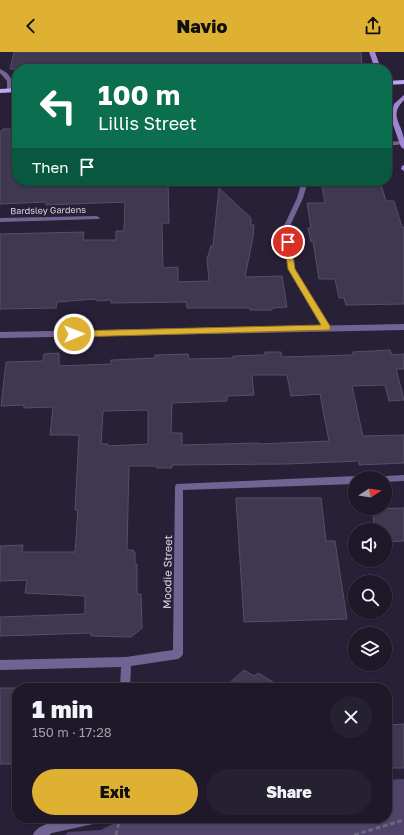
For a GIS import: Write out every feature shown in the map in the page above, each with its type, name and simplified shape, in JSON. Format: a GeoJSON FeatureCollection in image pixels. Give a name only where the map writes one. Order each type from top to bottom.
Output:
{"type":"FeatureCollection","features":[{"type":"Feature","properties":{"kind":"main road"},"geometry":{"type":"LineString","coordinates":[[372,52],[376,64]]}},
{"type":"Feature","properties":{"kind":"main road"},"geometry":{"type":"LineString","coordinates":[[392,83],[404,82]]}},
{"type":"Feature","properties":{"kind":"main road"},"geometry":{"type":"LineString","coordinates":[[0,90],[12,90]]}},
{"type":"Feature","properties":{"kind":"main road"},"geometry":{"type":"LineString","coordinates":[[393,117],[396,105],[404,97]]}},
{"type":"Feature","properties":{"kind":"main road"},"geometry":{"type":"LineString","coordinates":[[392,114],[403,145]]}},
{"type":"Feature","properties":{"kind":"street"},"geometry":{"type":"LineString","coordinates":[[0,71],[5,74],[12,87]]}},
{"type":"Feature","properties":{"kind":"street"},"geometry":{"type":"LineString","coordinates":[[392,144],[403,145]]}},
{"type":"Feature","properties":{"kind":"street"},"geometry":{"type":"LineString","coordinates":[[302,186],[300,198],[286,228],[292,269],[327,328]]}},
{"type":"Feature","properties":{"kind":"street","name":"Bardsley Gardens"},"geometry":{"type":"LineString","coordinates":[[0,220],[97,218]]}},
{"type":"Feature","properties":{"kind":"street"},"geometry":{"type":"LineString","coordinates":[[0,335],[404,327]]}},
{"type":"Feature","properties":{"kind":"street"},"geometry":{"type":"LineString","coordinates":[[392,479],[404,478]]}},
{"type":"Feature","properties":{"kind":"street","name":"Moodie Street"},"geometry":{"type":"LineString","coordinates":[[0,665],[126,662],[178,654],[180,487],[348,480]]}},
{"type":"Feature","properties":{"kind":"street"},"geometry":{"type":"LineString","coordinates":[[125,683],[126,662]]}},
{"type":"Feature","properties":{"kind":"street"},"geometry":{"type":"LineString","coordinates":[[38,835],[51,828],[74,823]]}},
{"type":"Feature","properties":{"kind":"path"},"geometry":{"type":"LineString","coordinates":[[354,835],[404,820]]}},
{"type":"Feature","properties":{"kind":"path"},"geometry":{"type":"LineString","coordinates":[[116,835],[119,823]]}},
{"type":"Feature","properties":{"kind":"shaded area"},"geometry":{"type":"Polygon","coordinates":[[[404,779],[404,835],[65,835],[68,832],[101,830],[114,823],[392,823],[392,780],[404,779]]]}},
{"type":"Feature","properties":{"kind":"building"},"geometry":{"type":"Polygon","coordinates":[[[14,52],[361,52],[362,64],[12,64],[12,69],[10,69],[14,52]]]}},
{"type":"Feature","properties":{"kind":"building"},"geometry":{"type":"Polygon","coordinates":[[[3,129],[12,129],[12,186],[168,186],[169,223],[162,223],[163,268],[178,267],[178,282],[209,281],[207,259],[211,246],[213,246],[219,188],[251,218],[251,225],[254,225],[245,277],[282,276],[287,307],[272,308],[272,310],[250,310],[250,308],[187,308],[186,302],[111,303],[111,300],[97,301],[95,299],[57,302],[56,308],[0,309],[0,234],[84,232],[83,240],[116,240],[116,231],[124,231],[125,202],[46,205],[46,202],[0,204],[0,131],[3,131],[3,129]]]}},
{"type":"Feature","properties":{"kind":"building"},"geometry":{"type":"Polygon","coordinates":[[[322,186],[382,186],[386,201],[394,201],[402,227],[404,227],[404,304],[346,305],[344,298],[339,298],[335,279],[319,279],[313,241],[311,242],[308,228],[311,228],[307,203],[325,203],[322,186]]]}},
{"type":"Feature","properties":{"kind":"building"},"geometry":{"type":"Polygon","coordinates":[[[390,350],[392,355],[404,354],[404,369],[396,369],[404,400],[389,401],[385,385],[352,386],[363,436],[404,435],[404,463],[359,465],[359,461],[287,464],[172,465],[172,468],[157,468],[157,466],[129,466],[127,550],[133,550],[133,552],[135,552],[135,564],[137,564],[137,594],[141,594],[142,628],[131,637],[91,636],[91,633],[0,636],[0,617],[85,614],[85,596],[25,593],[27,580],[0,581],[0,546],[23,545],[22,552],[75,552],[78,510],[75,510],[79,435],[50,435],[53,407],[24,408],[24,405],[1,406],[6,362],[43,361],[44,354],[59,353],[59,366],[111,364],[111,360],[155,358],[155,355],[188,354],[189,359],[233,358],[233,356],[265,355],[265,352],[281,352],[282,357],[353,355],[353,352],[390,350]],[[252,375],[254,395],[227,396],[227,401],[172,403],[171,433],[182,433],[182,445],[329,441],[320,394],[291,396],[287,375],[252,375]],[[148,410],[103,411],[101,444],[108,444],[108,446],[148,444],[148,410]]]}},
{"type":"Feature","properties":{"kind":"building"},"geometry":{"type":"Polygon","coordinates":[[[236,498],[321,498],[326,541],[335,541],[347,619],[244,622],[236,498]]]}},
{"type":"Feature","properties":{"kind":"building"},"geometry":{"type":"Polygon","coordinates":[[[392,508],[404,508],[404,541],[392,542],[392,523],[374,523],[373,515],[392,515],[392,508]]]}},
{"type":"Feature","properties":{"kind":"building"},"geometry":{"type":"Polygon","coordinates":[[[244,670],[254,676],[258,673],[275,683],[230,683],[244,670]]]}},
{"type":"Feature","properties":{"kind":"building"},"geometry":{"type":"Polygon","coordinates":[[[0,688],[12,688],[12,764],[0,764],[0,688]]]}},
{"type":"Feature","properties":{"kind":"building"},"geometry":{"type":"Polygon","coordinates":[[[404,724],[404,768],[392,768],[392,725],[404,724]]]}},
{"type":"Feature","properties":{"kind":"route"},"geometry":{"type":"LineString","coordinates":[[74,334],[327,328],[292,269],[288,242]]}}]}
